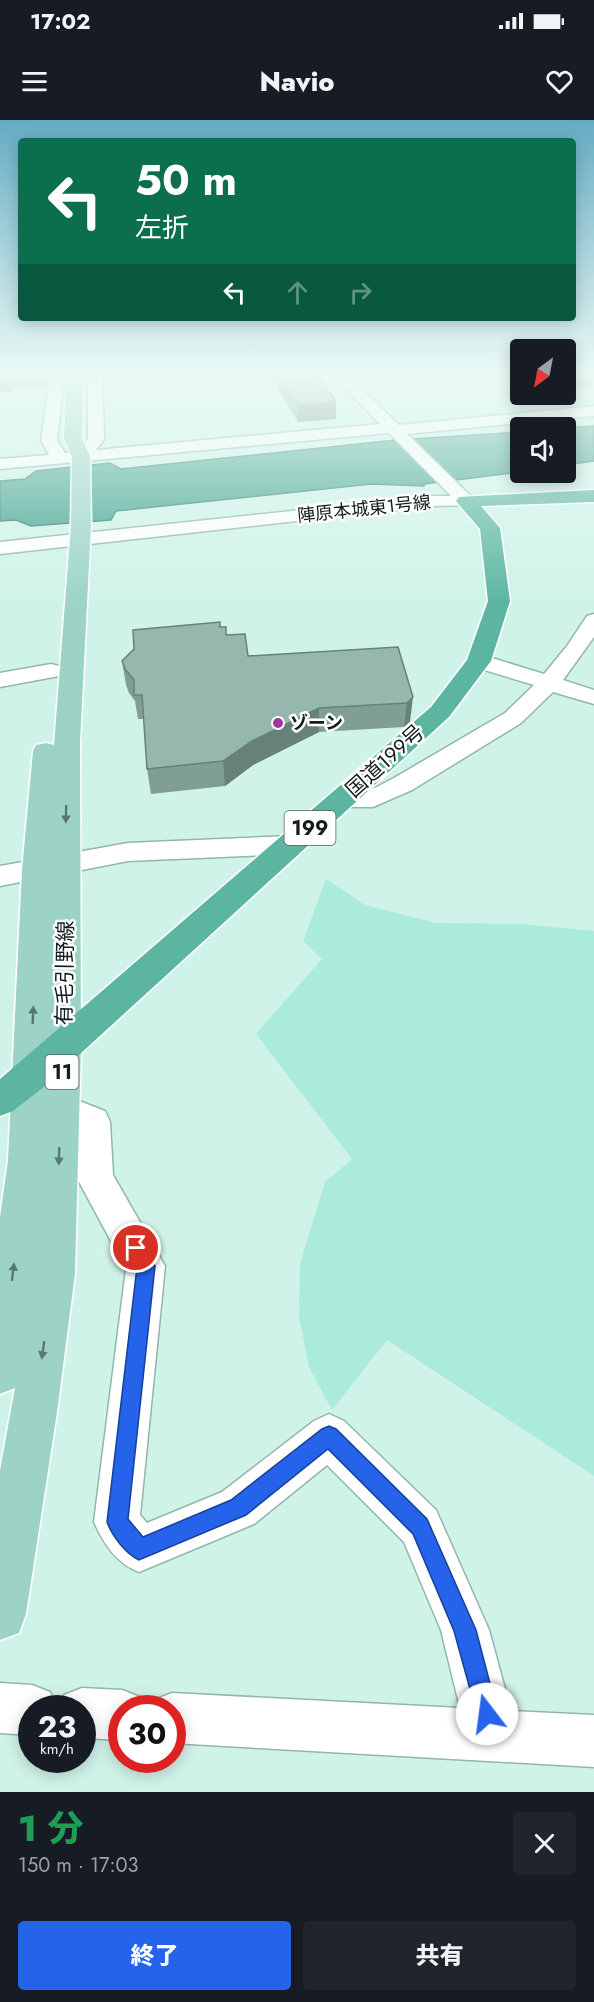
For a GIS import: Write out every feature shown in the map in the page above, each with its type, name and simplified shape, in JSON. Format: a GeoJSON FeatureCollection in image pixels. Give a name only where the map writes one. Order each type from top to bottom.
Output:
{"type":"FeatureCollection","features":[{"type":"Feature","properties":{"kind":"highway"},"geometry":{"type":"LineString","coordinates":[[457,492],[490,528],[494,519],[540,497]]}},
{"type":"Feature","properties":{"kind":"highway"},"geometry":{"type":"LineString","coordinates":[[457,492],[540,497],[594,495]]}},
{"type":"Feature","properties":{"kind":"highway","name":"国道199号"},"geometry":{"type":"LineString","coordinates":[[0,1100],[32,1075],[440,712],[479,661],[499,601],[490,528]]}},
{"type":"Feature","properties":{"kind":"main road"},"geometry":{"type":"LineString","coordinates":[[60,466],[68,449]]}},
{"type":"Feature","properties":{"kind":"main road","name":"有毛引野線"},"geometry":{"type":"LineString","coordinates":[[0,1614],[34,1412],[54,1274],[63,1046],[52,867],[51,672],[81,460],[77,449]]}},
{"type":"Feature","properties":{"kind":"main road","name":"有毛引野線"},"geometry":{"type":"LineString","coordinates":[[0,1371],[28,1160],[32,1075],[52,867],[67,743],[69,534]]}},
{"type":"Feature","properties":{"kind":"street"},"geometry":{"type":"LineString","coordinates":[[53,449],[60,466]]}},
{"type":"Feature","properties":{"kind":"street"},"geometry":{"type":"LineString","coordinates":[[81,460],[89,449]]}},
{"type":"Feature","properties":{"kind":"street"},"geometry":{"type":"LineString","coordinates":[[0,464],[60,466],[81,460],[201,449]]}},
{"type":"Feature","properties":{"kind":"street","name":"陣原本城東1号線"},"geometry":{"type":"LineString","coordinates":[[0,548],[69,534],[420,502],[457,492],[415,449]]}},
{"type":"Feature","properties":{"kind":"street"},"geometry":{"type":"LineString","coordinates":[[343,799],[373,799],[403,784],[513,718],[549,684],[594,620]]}},
{"type":"Feature","properties":{"kind":"street"},"geometry":{"type":"LineString","coordinates":[[479,661],[594,697]]}},
{"type":"Feature","properties":{"kind":"street"},"geometry":{"type":"LineString","coordinates":[[0,680],[51,672]]}},
{"type":"Feature","properties":{"kind":"street"},"geometry":{"type":"LineString","coordinates":[[0,876],[128,852],[292,845]]}},
{"type":"Feature","properties":{"kind":"street"},"geometry":{"type":"LineString","coordinates":[[61,1109],[93,1122],[95,1178],[146,1266],[117,1522],[139,1549],[238,1508],[329,1436],[420,1526],[465,1630],[492,1735]]}},
{"type":"Feature","properties":{"kind":"street"},"geometry":{"type":"LineString","coordinates":[[0,1708],[18,1709]]}},
{"type":"Feature","properties":{"kind":"street"},"geometry":{"type":"LineString","coordinates":[[186,1719],[594,1741]]}},
{"type":"Feature","properties":{"kind":"shaded area"},"geometry":{"type":"Polygon","coordinates":[[[310,449],[510,449],[510,473],[424,484],[424,486],[371,484],[116,511],[111,520],[31,526],[16,520],[0,521],[0,481],[25,479],[36,471],[110,463],[121,469],[310,449]]]}},
{"type":"Feature","properties":{"kind":"shaded area"},"geometry":{"type":"Polygon","coordinates":[[[576,449],[594,449],[594,461],[576,464],[576,449]]]}},
{"type":"Feature","properties":{"kind":"shaded area"},"geometry":{"type":"Polygon","coordinates":[[[326,879],[365,905],[436,923],[522,924],[594,931],[594,1476],[387,1340],[332,1410],[309,1367],[299,1316],[300,1264],[325,1182],[352,1159],[256,1034],[322,959],[303,941],[326,879]]]}},
{"type":"Feature","properties":{"kind":"building","name":"ゾーン"},"geometry":{"type":"Polygon","coordinates":[[[220,622],[220,627],[226,627],[226,635],[245,634],[248,656],[398,647],[413,697],[407,703],[319,708],[252,741],[223,761],[147,769],[142,695],[134,695],[134,680],[122,661],[134,649],[133,630],[220,622]]]}},
{"type":"Feature","properties":{"kind":"place","name":"ゾーン"},"geometry":{"type":"Point","coordinates":[278,723]}},
{"type":"Feature","properties":{"kind":"route"},"geometry":{"type":"LineString","coordinates":[[136,1248],[146,1266],[117,1522],[139,1549],[238,1508],[329,1436],[420,1526],[465,1630],[487,1714]]}}]}
